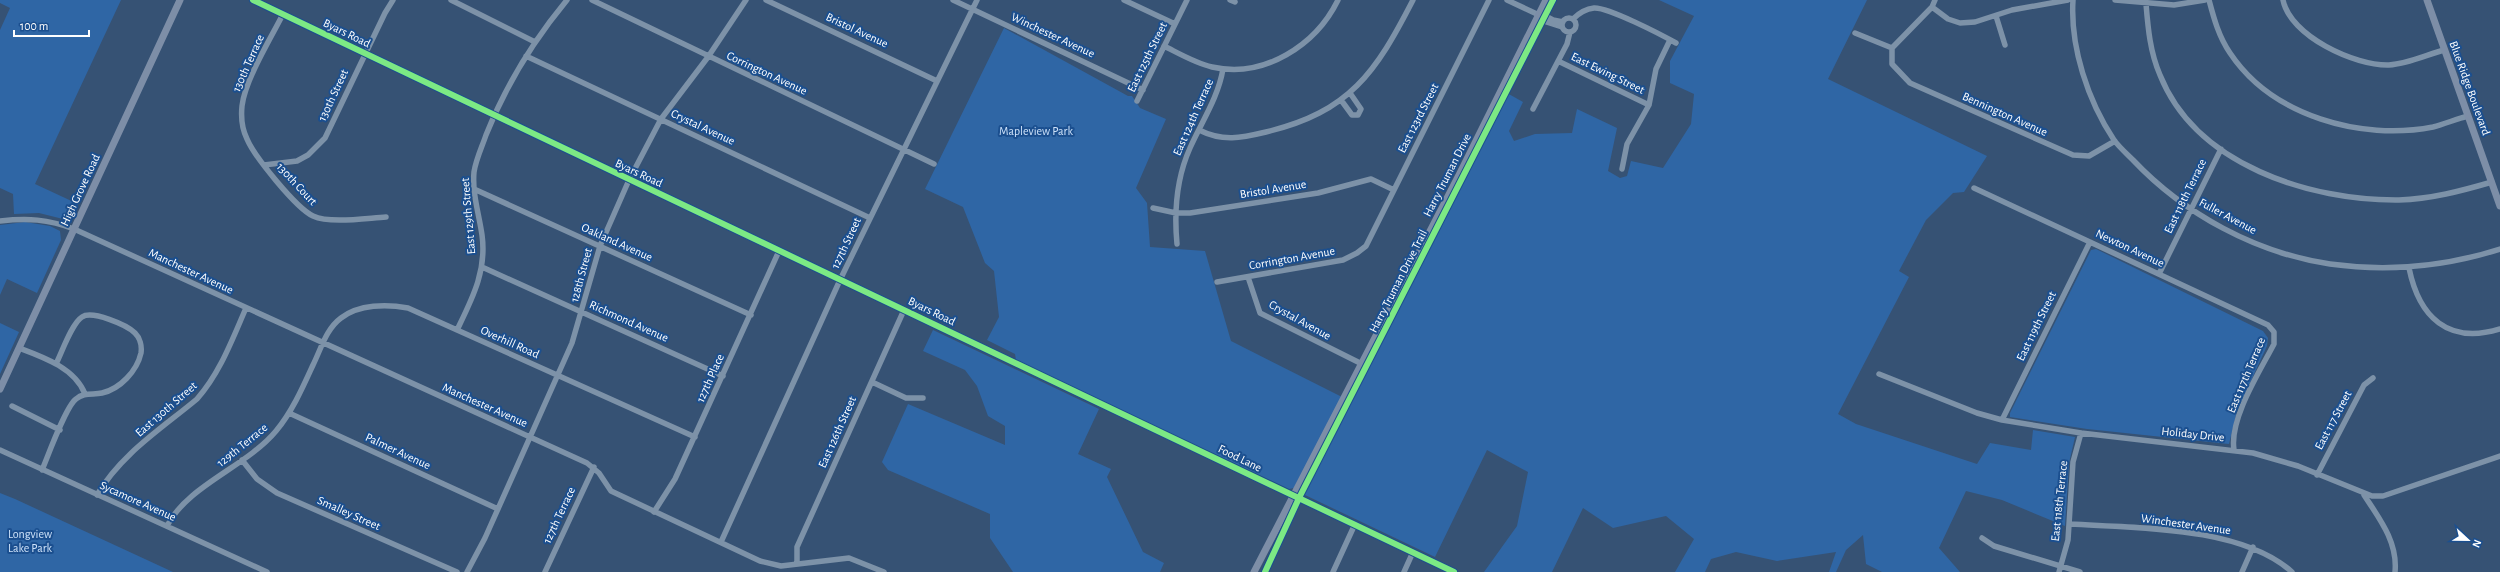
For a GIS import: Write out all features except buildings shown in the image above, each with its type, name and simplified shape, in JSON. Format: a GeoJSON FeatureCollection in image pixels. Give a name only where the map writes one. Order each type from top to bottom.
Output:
{"type":"FeatureCollection","features":[{"type":"Feature","properties":{"kind":"main road","name":"High Grove Road"},"geometry":{"type":"LineString","coordinates":[[0,389],[180,0]]}},
{"type":"Feature","properties":{"kind":"main road","name":"Harry Truman Drive"},"geometry":{"type":"LineString","coordinates":[[1254,572],[1267,543],[1295,496],[1546,0]]}},
{"type":"Feature","properties":{"kind":"main road","name":"Blue Ridge Boulevard"},"geometry":{"type":"LineString","coordinates":[[2427,0],[2500,206]]}},
{"type":"Feature","properties":{"kind":"street","name":"Byars Road"},"geometry":{"type":"LineString","coordinates":[[253,0],[1016,364]]}},
{"type":"Feature","properties":{"kind":"street","name":"130th Street"},"geometry":{"type":"LineString","coordinates":[[264,165],[297,161],[318,146],[332,126],[365,53],[385,12],[393,0]]}},
{"type":"Feature","properties":{"kind":"street"},"geometry":{"type":"LineString","coordinates":[[451,0],[535,42]]}},
{"type":"Feature","properties":{"kind":"street","name":"East 129th Street"},"geometry":{"type":"LineString","coordinates":[[457,330],[475,293],[482,267],[482,236],[474,189],[476,160],[494,116],[526,56],[567,0]]}},
{"type":"Feature","properties":{"kind":"street","name":"Corrington Avenue"},"geometry":{"type":"LineString","coordinates":[[592,0],[708,57],[934,164]]}},
{"type":"Feature","properties":{"kind":"street","name":"128th Street"},"geometry":{"type":"LineString","coordinates":[[467,572],[498,509],[558,375],[582,312],[600,246],[628,180],[660,119],[708,57],[746,0]]}},
{"type":"Feature","properties":{"kind":"street","name":"Bristol Avenue"},"geometry":{"type":"LineString","coordinates":[[766,0],[937,81]]}},
{"type":"Feature","properties":{"kind":"street","name":"Winchester Avenue"},"geometry":{"type":"LineString","coordinates":[[953,0],[1143,90]]}},
{"type":"Feature","properties":{"kind":"street","name":"127th Street"},"geometry":{"type":"LineString","coordinates":[[721,542],[840,280],[977,0]]}},
{"type":"Feature","properties":{"kind":"street"},"geometry":{"type":"LineString","coordinates":[[1124,0],[1175,24]]}},
{"type":"Feature","properties":{"kind":"street","name":"East 125th Street"},"geometry":{"type":"LineString","coordinates":[[1138,102],[1187,0]]}},
{"type":"Feature","properties":{"kind":"street"},"geometry":{"type":"LineString","coordinates":[[1164,46],[1196,62],[1223,69],[1250,68],[1274,61],[1296,50],[1316,33],[1338,0]]}},
{"type":"Feature","properties":{"kind":"street"},"geometry":{"type":"LineString","coordinates":[[1199,130],[1218,138],[1239,138],[1300,122],[1341,100],[1350,93],[1388,49],[1413,0]]}},
{"type":"Feature","properties":{"kind":"street","name":"East 123rd Street"},"geometry":{"type":"LineString","coordinates":[[1366,246],[1489,0]]}},
{"type":"Feature","properties":{"kind":"street"},"geometry":{"type":"LineString","coordinates":[[1507,0],[1538,16],[1563,25],[1570,32]]}},
{"type":"Feature","properties":{"kind":"street"},"geometry":{"type":"LineString","coordinates":[[1854,33],[1892,48],[1894,44],[1932,7],[1936,0]]}},
{"type":"Feature","properties":{"kind":"street"},"geometry":{"type":"LineString","coordinates":[[1932,7],[1948,19],[1960,23],[1975,22],[2033,3],[2068,0]]}},
{"type":"Feature","properties":{"kind":"street","name":"Fuller Avenue"},"geometry":{"type":"LineString","coordinates":[[2073,0],[2074,32],[2083,72],[2096,107],[2115,141],[2144,173],[2191,209],[2247,240],[2287,254],[2329,264],[2372,268],[2409,268],[2457,261],[2500,249]]}},
{"type":"Feature","properties":{"kind":"street"},"geometry":{"type":"LineString","coordinates":[[2115,0],[2146,4],[2174,4],[2205,0]]}},
{"type":"Feature","properties":{"kind":"street"},"geometry":{"type":"LineString","coordinates":[[2209,0],[2220,35],[2240,66],[2264,89],[2303,112],[2346,126],[2388,131],[2434,127],[2468,116]]}},
{"type":"Feature","properties":{"kind":"street"},"geometry":{"type":"LineString","coordinates":[[2283,0],[2293,22],[2304,32],[2335,50],[2365,62],[2398,64],[2444,50]]}},
{"type":"Feature","properties":{"kind":"street"},"geometry":{"type":"LineString","coordinates":[[2146,4],[2148,31],[2160,76],[2172,99],[2188,120],[2221,149],[2277,178],[2307,189],[2346,196],[2401,200],[2432,197],[2492,182]]}},
{"type":"Feature","properties":{"kind":"street"},"geometry":{"type":"LineString","coordinates":[[1563,25],[1568,18],[1572,19],[1588,9],[1606,10],[1676,44]]}},
{"type":"Feature","properties":{"kind":"street","name":"130th Terrace"},"geometry":{"type":"LineString","coordinates":[[264,165],[253,151],[246,137],[242,121],[242,105],[248,86],[282,14]]}},
{"type":"Feature","properties":{"kind":"street"},"geometry":{"type":"LineString","coordinates":[[1996,16],[2005,45]]}},
{"type":"Feature","properties":{"kind":"street"},"geometry":{"type":"LineString","coordinates":[[1533,110],[1558,61],[1570,32],[1576,27],[1572,19]]}},
{"type":"Feature","properties":{"kind":"street"},"geometry":{"type":"LineString","coordinates":[[1622,169],[1628,144],[1649,105],[1656,68],[1670,40]]}},
{"type":"Feature","properties":{"kind":"street","name":"Bennington Avenue"},"geometry":{"type":"LineString","coordinates":[[1892,48],[1892,64],[1910,83],[1922,90],[2073,155],[2089,156],[2115,141]]}},
{"type":"Feature","properties":{"kind":"street","name":"Crystal Avenue"},"geometry":{"type":"LineString","coordinates":[[526,56],[870,218]]}},
{"type":"Feature","properties":{"kind":"street","name":"East Ewing Street"},"geometry":{"type":"LineString","coordinates":[[1558,61],[1649,105]]}},
{"type":"Feature","properties":{"kind":"street","name":"East 124th Terrace"},"geometry":{"type":"LineString","coordinates":[[1177,244],[1176,213],[1183,167],[1217,94],[1223,69]]}},
{"type":"Feature","properties":{"kind":"street"},"geometry":{"type":"LineString","coordinates":[[1341,100],[1352,115],[1358,115],[1361,109],[1350,93]]}},
{"type":"Feature","properties":{"kind":"street","name":"East 118th Terrace"},"geometry":{"type":"LineString","coordinates":[[2159,274],[2221,149]]}},
{"type":"Feature","properties":{"kind":"street","name":"130th Court"},"geometry":{"type":"LineString","coordinates":[[264,165],[302,209],[314,216],[325,219],[386,217]]}},
{"type":"Feature","properties":{"kind":"street","name":"Bristol Avenue"},"geometry":{"type":"LineString","coordinates":[[1153,208],[1176,213],[1190,213],[1318,193],[1371,179],[1394,190]]}},
{"type":"Feature","properties":{"kind":"street","name":"Newton Avenue"},"geometry":{"type":"LineString","coordinates":[[1974,188],[2268,325],[2274,332]]}},
{"type":"Feature","properties":{"kind":"street","name":"Oakland Avenue"},"geometry":{"type":"LineString","coordinates":[[474,189],[751,315]]}},
{"type":"Feature","properties":{"kind":"street","name":"Manchester Avenue"},"geometry":{"type":"LineString","coordinates":[[0,221],[38,219],[55,222],[74,229],[594,467],[611,491],[770,564],[781,566],[849,558],[884,572]]}},
{"type":"Feature","properties":{"kind":"street","name":"East 119th Street"},"geometry":{"type":"LineString","coordinates":[[2002,420],[2090,242]]}},
{"type":"Feature","properties":{"kind":"street","name":"Corrington Avenue"},"geometry":{"type":"LineString","coordinates":[[1217,282],[1343,260],[1357,253],[1366,246]]}},
{"type":"Feature","properties":{"kind":"street","name":"127th Place"},"geometry":{"type":"LineString","coordinates":[[654,512],[675,479],[779,251]]}},
{"type":"Feature","properties":{"kind":"street","name":"Richmond Avenue"},"geometry":{"type":"LineString","coordinates":[[482,267],[723,376]]}},
{"type":"Feature","properties":{"kind":"street"},"geometry":{"type":"LineString","coordinates":[[2409,268],[2417,298],[2437,322],[2453,330],[2468,334],[2486,333],[2500,329]]}},
{"type":"Feature","properties":{"kind":"street","name":"Crystal Avenue"},"geometry":{"type":"LineString","coordinates":[[1248,277],[1260,313],[1362,364]]}},
{"type":"Feature","properties":{"kind":"street","name":"Overhill Road"},"geometry":{"type":"LineString","coordinates":[[323,343],[331,328],[341,318],[353,311],[376,306],[408,308],[695,437]]}},
{"type":"Feature","properties":{"kind":"street","name":"East 130th Street"},"geometry":{"type":"LineString","coordinates":[[98,495],[109,475],[121,461],[197,399],[207,388],[220,367],[246,308]]}},
{"type":"Feature","properties":{"kind":"street","name":"East 126th Street"},"geometry":{"type":"LineString","coordinates":[[797,564],[797,547],[904,310]]}},
{"type":"Feature","properties":{"kind":"street"},"geometry":{"type":"LineString","coordinates":[[42,470],[71,404],[85,394],[109,391],[126,378],[141,353],[141,344],[136,334],[98,315],[85,315],[76,322],[56,364]]}},
{"type":"Feature","properties":{"kind":"street","name":"East 117th Terrace"},"geometry":{"type":"LineString","coordinates":[[2234,450],[2235,433],[2241,411],[2274,344],[2274,332]]}},
{"type":"Feature","properties":{"kind":"street","name":"129th Terrace"},"geometry":{"type":"LineString","coordinates":[[167,526],[178,508],[272,436],[289,413],[323,343]]}},
{"type":"Feature","properties":{"kind":"street"},"geometry":{"type":"LineString","coordinates":[[19,348],[56,364],[77,379],[85,394]]}},
{"type":"Feature","properties":{"kind":"street","name":"Food Lane"},"geometry":{"type":"LineString","coordinates":[[1016,364],[1454,572]]}},
{"type":"Feature","properties":{"kind":"street","name":"Holiday Drive"},"geometry":{"type":"LineString","coordinates":[[1879,374],[1977,413],[2002,420],[2081,433],[2234,450],[2276,459],[2317,474],[2364,495],[2383,496],[2500,456]]}},
{"type":"Feature","properties":{"kind":"street","name":"East 117 Street"},"geometry":{"type":"LineString","coordinates":[[2317,474],[2364,385],[2373,378]]}},
{"type":"Feature","properties":{"kind":"street"},"geometry":{"type":"LineString","coordinates":[[872,382],[906,398],[923,398]]}},
{"type":"Feature","properties":{"kind":"street"},"geometry":{"type":"LineString","coordinates":[[12,406],[60,430]]}},
{"type":"Feature","properties":{"kind":"street","name":"Palmer Avenue"},"geometry":{"type":"LineString","coordinates":[[289,413],[498,509]]}},
{"type":"Feature","properties":{"kind":"street","name":"East 118th Terrace"},"geometry":{"type":"LineString","coordinates":[[2060,569],[2070,524],[2074,462],[2081,433]]}},
{"type":"Feature","properties":{"kind":"street","name":"Sycamore Avenue"},"geometry":{"type":"LineString","coordinates":[[0,450],[267,572]]}},
{"type":"Feature","properties":{"kind":"street","name":"Smalley Street"},"geometry":{"type":"LineString","coordinates":[[242,460],[257,479],[277,493],[457,572]]}},
{"type":"Feature","properties":{"kind":"street","name":"127th Terrace"},"geometry":{"type":"LineString","coordinates":[[545,572],[594,467]]}},
{"type":"Feature","properties":{"kind":"street"},"geometry":{"type":"LineString","coordinates":[[2364,495],[2388,533],[2396,561],[2395,572]]}},
{"type":"Feature","properties":{"kind":"street"},"geometry":{"type":"LineString","coordinates":[[1333,572],[1355,524]]}},
{"type":"Feature","properties":{"kind":"street","name":"Winchester Avenue"},"geometry":{"type":"LineString","coordinates":[[2070,524],[2145,529],[2208,536],[2253,547],[2270,555],[2292,572]]}},
{"type":"Feature","properties":{"kind":"street"},"geometry":{"type":"LineString","coordinates":[[1982,538],[1994,546],[2060,569],[2080,572]]}},
{"type":"Feature","properties":{"kind":"street"},"geometry":{"type":"LineString","coordinates":[[2242,572],[2253,547]]}},
{"type":"Feature","properties":{"kind":"street"},"geometry":{"type":"LineString","coordinates":[[1404,572],[1413,552]]}},
{"type":"Feature","properties":{"kind":"green space"},"geometry":{"type":"Polygon","coordinates":[[[0,0],[121,0],[35,184],[78,204],[71,219],[67,220],[39,213],[14,214],[13,194],[0,188],[0,30],[10,8],[0,3],[0,0]]]}},
{"type":"Feature","properties":{"kind":"green space"},"geometry":{"type":"Polygon","coordinates":[[[1659,0],[1867,0],[1828,79],[1987,156],[1964,192],[1953,193],[1926,220],[1899,271],[1909,277],[1838,414],[1856,424],[1977,464],[1990,443],[2031,450],[2033,430],[2075,437],[2069,463],[2065,526],[2002,500],[1966,491],[1939,548],[1960,572],[1882,572],[1866,564],[1863,535],[1846,550],[1836,572],[1829,572],[1836,552],[1777,561],[1736,552],[1711,559],[1705,572],[1675,572],[1694,539],[1666,516],[1613,528],[1583,508],[1552,572],[1484,572],[1517,526],[1528,472],[1487,450],[1435,557],[1305,495],[1304,491],[1363,379],[1507,93],[1523,102],[1509,131],[1514,141],[1535,134],[1572,133],[1577,109],[1617,128],[1608,171],[1620,178],[1627,176],[1631,161],[1663,168],[1691,124],[1694,94],[1670,83],[1670,61],[1694,16],[1659,0]]]}},
{"type":"Feature","properties":{"kind":"green space","name":"Mapleview Park"},"geometry":{"type":"Polygon","coordinates":[[[1004,28],[1128,96],[1132,96],[1140,108],[1166,119],[1136,188],[1147,203],[1150,247],[1205,251],[1231,341],[1342,397],[1294,488],[1289,489],[1016,360],[1015,354],[987,340],[999,317],[994,271],[985,263],[963,207],[925,189],[1004,28]]]}},
{"type":"Feature","properties":{"kind":"green space"},"geometry":{"type":"Polygon","coordinates":[[[25,222],[50,226],[60,231],[61,240],[37,293],[7,279],[0,295],[0,225],[25,222]]]}},
{"type":"Feature","properties":{"kind":"green space"},"geometry":{"type":"Polygon","coordinates":[[[2096,249],[2263,331],[2268,338],[2267,346],[2237,411],[2229,444],[2087,429],[2010,417],[2010,413],[2091,250],[2096,249]]]}},
{"type":"Feature","properties":{"kind":"green space"},"geometry":{"type":"Polygon","coordinates":[[[0,323],[19,332],[0,374],[0,323]]]}},
{"type":"Feature","properties":{"kind":"green space"},"geometry":{"type":"Polygon","coordinates":[[[933,330],[1099,409],[1078,454],[1111,469],[1107,477],[1143,552],[1164,563],[1160,572],[1013,572],[990,538],[990,514],[888,470],[882,462],[908,404],[1005,445],[1005,426],[988,416],[977,386],[965,370],[923,351],[933,330]]]}},
{"type":"Feature","properties":{"kind":"green space","name":"Longview Lake Park"},"geometry":{"type":"Polygon","coordinates":[[[0,493],[15,499],[173,572],[0,572],[0,493]]]}},
{"type":"Feature","properties":{"kind":"cycle path"},"geometry":{"type":"LineString","coordinates":[[253,0],[1454,572]]}},
{"type":"Feature","properties":{"kind":"cycle path","name":"Harry Truman Drive Trail"},"geometry":{"type":"LineString","coordinates":[[1265,572],[1299,498],[1553,0]]}}]}
